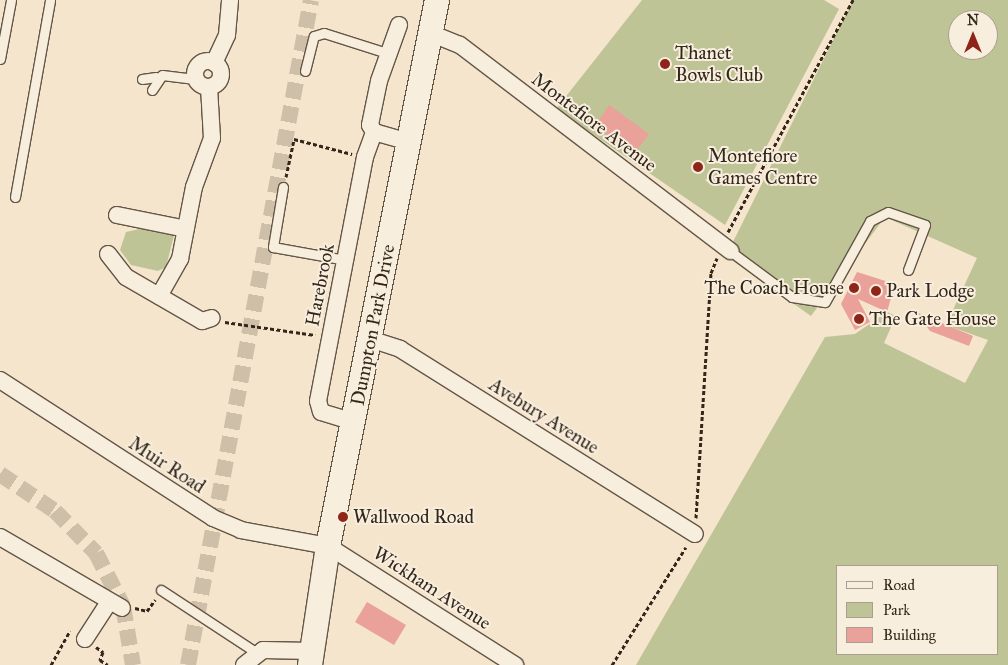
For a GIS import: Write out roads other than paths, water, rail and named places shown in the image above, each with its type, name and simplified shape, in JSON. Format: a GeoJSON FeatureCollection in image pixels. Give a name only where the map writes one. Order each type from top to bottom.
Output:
{"type":"FeatureCollection","features":[{"type":"Feature","properties":{"kind":"street"},"geometry":{"type":"LineString","coordinates":[[159,296],[180,258],[194,186],[212,138],[210,88],[221,77],[214,62],[227,34],[230,0]]}},
{"type":"Feature","properties":{"kind":"street","name":"Dumpton Park Drive"},"geometry":{"type":"LineString","coordinates":[[257,653],[310,658],[328,546],[437,0]]}},
{"type":"Feature","properties":{"kind":"street","name":"Harebrook"},"geometry":{"type":"LineString","coordinates":[[354,422],[326,415],[318,407],[365,157],[374,132],[370,125],[388,53],[399,25]]}},
{"type":"Feature","properties":{"kind":"street","name":"Montefiore Avenue"},"geometry":{"type":"LineString","coordinates":[[430,33],[460,45],[726,248]]}},
{"type":"Feature","properties":{"kind":"street"},"geometry":{"type":"LineString","coordinates":[[210,88],[195,79],[197,65],[214,62]]}},
{"type":"Feature","properties":{"kind":"street"},"geometry":{"type":"LineString","coordinates":[[374,132],[409,142]]}},
{"type":"Feature","properties":{"kind":"street"},"geometry":{"type":"LineString","coordinates":[[117,214],[186,229]]}},
{"type":"Feature","properties":{"kind":"street"},"geometry":{"type":"LineString","coordinates":[[108,254],[126,277],[202,321],[212,318]]}},
{"type":"Feature","properties":{"kind":"street","name":"Avebury Avenue"},"geometry":{"type":"LineString","coordinates":[[370,339],[400,349],[695,534]]}},
{"type":"Feature","properties":{"kind":"street","name":"Muir Road"},"geometry":{"type":"LineString","coordinates":[[0,380],[213,518],[241,530],[328,546]]}},
{"type":"Feature","properties":{"kind":"street"},"geometry":{"type":"LineString","coordinates":[[0,537],[116,605],[85,639]]}},
{"type":"Feature","properties":{"kind":"street","name":"Wickham Avenue"},"geometry":{"type":"LineString","coordinates":[[328,546],[515,665]]}},
{"type":"Feature","properties":{"kind":"street"},"geometry":{"type":"LineString","coordinates":[[244,665],[257,653]]}},
{"type":"Feature","properties":{"kind":"lane"},"geometry":{"type":"LineString","coordinates":[[0,59],[11,0]]}},
{"type":"Feature","properties":{"kind":"lane"},"geometry":{"type":"LineString","coordinates":[[15,197],[50,0]]}},
{"type":"Feature","properties":{"kind":"lane"},"geometry":{"type":"LineString","coordinates":[[305,71],[314,36],[324,33],[388,53]]}},
{"type":"Feature","properties":{"kind":"lane"},"geometry":{"type":"LineString","coordinates":[[142,79],[156,77],[195,79]]}},
{"type":"Feature","properties":{"kind":"lane"},"geometry":{"type":"LineString","coordinates":[[152,90],[156,77]]}},
{"type":"Feature","properties":{"kind":"lane"},"geometry":{"type":"LineString","coordinates":[[283,187],[273,247],[345,260]]}},
{"type":"Feature","properties":{"kind":"lane"},"geometry":{"type":"LineString","coordinates":[[726,248],[792,297],[825,302],[870,221],[888,212],[924,225],[908,270]]}},
{"type":"Feature","properties":{"kind":"lane"},"geometry":{"type":"LineString","coordinates":[[161,590],[257,653]]}},
{"type":"Feature","properties":{"kind":"tunnel"},"geometry":{"type":"LineString","coordinates":[[188,665],[311,0]]}},
{"type":"Feature","properties":{"kind":"tunnel"},"geometry":{"type":"LineString","coordinates":[[0,474],[55,511],[96,553],[123,606],[133,665]]}},
{"type":"Feature","properties":{"kind":"place","name":"Thanet Bowls Club"},"geometry":{"type":"Point","coordinates":[665,64]}},
{"type":"Feature","properties":{"kind":"place","name":"Montefiore Games Centre"},"geometry":{"type":"Point","coordinates":[698,167]}},
{"type":"Feature","properties":{"kind":"place","name":"The Coach House"},"geometry":{"type":"Point","coordinates":[854,288]}},
{"type":"Feature","properties":{"kind":"place","name":"Park Lodge"},"geometry":{"type":"Point","coordinates":[876,291]}},
{"type":"Feature","properties":{"kind":"place","name":"The Gate House"},"geometry":{"type":"Point","coordinates":[859,319]}},
{"type":"Feature","properties":{"kind":"place","name":"Wallwood Road"},"geometry":{"type":"Point","coordinates":[343,517]}}]}
